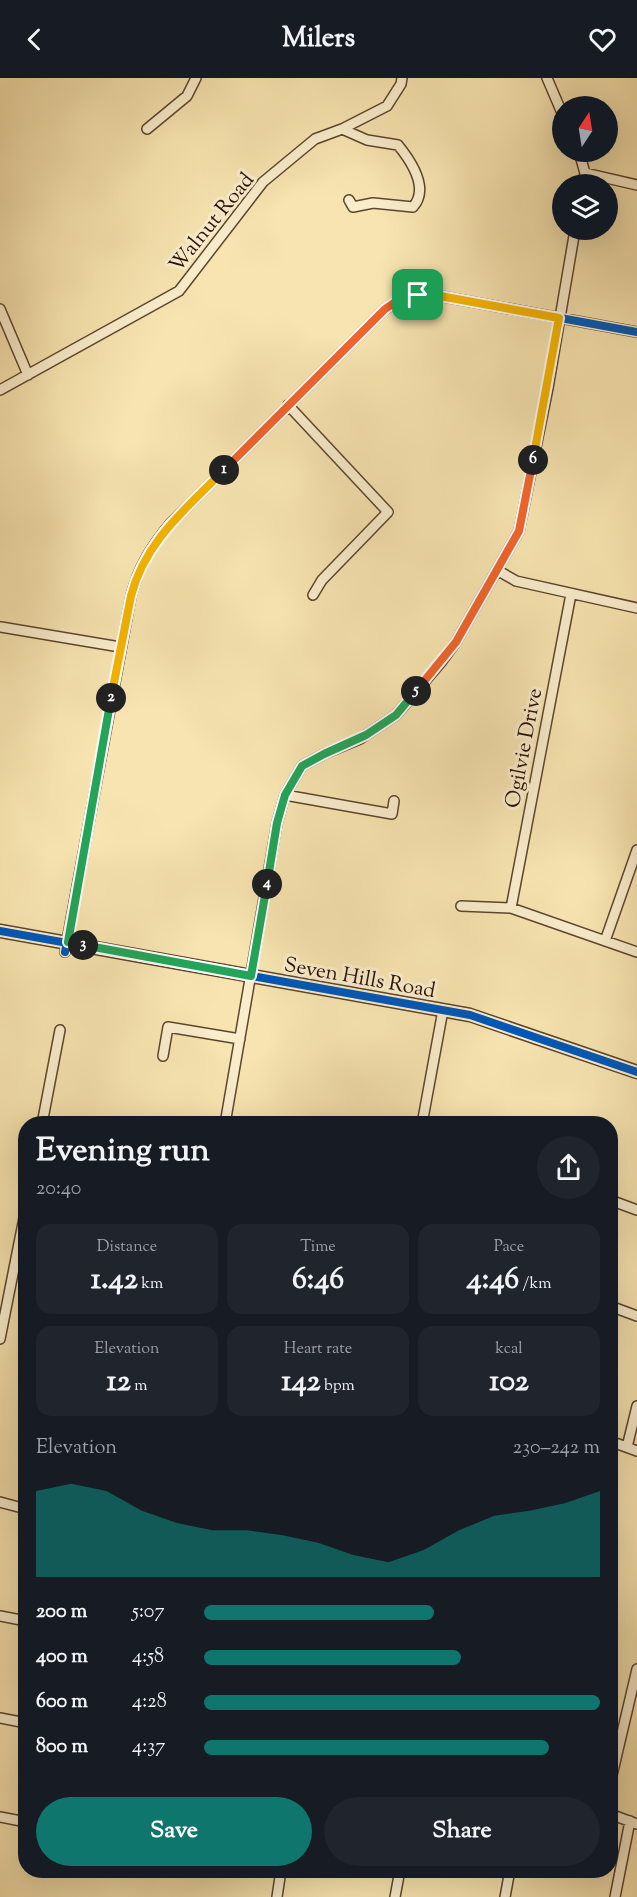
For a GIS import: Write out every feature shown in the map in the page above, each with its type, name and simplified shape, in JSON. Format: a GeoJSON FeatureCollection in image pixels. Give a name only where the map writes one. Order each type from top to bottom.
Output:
{"type":"FeatureCollection","features":[{"type":"Feature","properties":{"kind":"street"},"geometry":{"type":"LineString","coordinates":[[147,129],[187,96],[195,78]]}},
{"type":"Feature","properties":{"kind":"street","name":"Walnut Road"},"geometry":{"type":"LineString","coordinates":[[0,390],[178,291],[263,182],[315,139],[342,129],[387,106],[401,84],[402,78]]}},
{"type":"Feature","properties":{"kind":"street"},"geometry":{"type":"LineString","coordinates":[[547,78],[555,96]]}},
{"type":"Feature","properties":{"kind":"street"},"geometry":{"type":"LineString","coordinates":[[342,129],[367,140],[398,145],[412,163],[420,185],[419,200],[413,207],[373,203],[353,207],[349,200]]}},
{"type":"Feature","properties":{"kind":"street"},"geometry":{"type":"LineString","coordinates":[[582,162],[585,173],[637,185]]}},
{"type":"Feature","properties":{"kind":"street"},"geometry":{"type":"LineString","coordinates":[[226,1116],[277,823],[285,795],[302,766],[360,739],[396,715],[456,642],[519,531],[548,388],[573,240]]}},
{"type":"Feature","properties":{"kind":"street"},"geometry":{"type":"LineString","coordinates":[[66,947],[120,647],[135,579],[149,550],[170,524],[385,309],[397,301],[418,295],[440,296],[637,332]]}},
{"type":"Feature","properties":{"kind":"street"},"geometry":{"type":"LineString","coordinates":[[0,309],[28,375]]}},
{"type":"Feature","properties":{"kind":"street"},"geometry":{"type":"LineString","coordinates":[[288,405],[388,512],[322,580],[313,595]]}},
{"type":"Feature","properties":{"kind":"street"},"geometry":{"type":"LineString","coordinates":[[497,570],[516,580],[637,608]]}},
{"type":"Feature","properties":{"kind":"street","name":"Ogilvie Drive"},"geometry":{"type":"LineString","coordinates":[[511,908],[571,594]]}},
{"type":"Feature","properties":{"kind":"street"},"geometry":{"type":"LineString","coordinates":[[2,627],[120,647]]}},
{"type":"Feature","properties":{"kind":"street"},"geometry":{"type":"LineString","coordinates":[[285,795],[392,814],[394,801]]}},
{"type":"Feature","properties":{"kind":"street"},"geometry":{"type":"LineString","coordinates":[[605,941],[637,850]]}},
{"type":"Feature","properties":{"kind":"street"},"geometry":{"type":"LineString","coordinates":[[461,906],[511,908],[637,952]]}},
{"type":"Feature","properties":{"kind":"street","name":"Seven Hills Road"},"geometry":{"type":"LineString","coordinates":[[0,931],[66,947],[251,976],[443,1010],[488,1020],[637,1072]]}},
{"type":"Feature","properties":{"kind":"street"},"geometry":{"type":"LineString","coordinates":[[423,1116],[443,1010]]}},
{"type":"Feature","properties":{"kind":"street"},"geometry":{"type":"LineString","coordinates":[[163,1056],[168,1027],[240,1039]]}},
{"type":"Feature","properties":{"kind":"street"},"geometry":{"type":"LineString","coordinates":[[44,1116],[60,1030]]}},
{"type":"Feature","properties":{"kind":"street"},"geometry":{"type":"LineString","coordinates":[[618,1203],[637,1210]]}},
{"type":"Feature","properties":{"kind":"street"},"geometry":{"type":"LineString","coordinates":[[0,1339],[18,1248]]}},
{"type":"Feature","properties":{"kind":"street"},"geometry":{"type":"LineString","coordinates":[[618,1309],[637,1316]]}},
{"type":"Feature","properties":{"kind":"street"},"geometry":{"type":"LineString","coordinates":[[627,1447],[637,1406]]}},
{"type":"Feature","properties":{"kind":"street"},"geometry":{"type":"LineString","coordinates":[[618,1444],[637,1451]]}},
{"type":"Feature","properties":{"kind":"street"},"geometry":{"type":"LineString","coordinates":[[0,1502],[18,1507]]}},
{"type":"Feature","properties":{"kind":"street"},"geometry":{"type":"LineString","coordinates":[[0,1616],[18,1619]]}},
{"type":"Feature","properties":{"kind":"street"},"geometry":{"type":"LineString","coordinates":[[618,1750],[637,1669]]}},
{"type":"Feature","properties":{"kind":"street"},"geometry":{"type":"LineString","coordinates":[[0,1718],[18,1721]]}},
{"type":"Feature","properties":{"kind":"street"},"geometry":{"type":"LineString","coordinates":[[0,1817],[18,1820]]}},
{"type":"Feature","properties":{"kind":"street"},"geometry":{"type":"LineString","coordinates":[[615,1897],[633,1822],[618,1817]]}},
{"type":"Feature","properties":{"kind":"street"},"geometry":{"type":"LineString","coordinates":[[277,1897],[278,1878]]}},
{"type":"Feature","properties":{"kind":"street"},"geometry":{"type":"LineString","coordinates":[[395,1897],[399,1878]]}},
{"type":"Feature","properties":{"kind":"street"},"geometry":{"type":"LineString","coordinates":[[505,1897],[509,1878]]}},
{"type":"Feature","properties":{"kind":"cycle path"},"geometry":{"type":"LineString","coordinates":[[65,952],[131,596],[146,557],[170,524],[385,309],[405,299],[440,296],[637,332]]}},
{"type":"Feature","properties":{"kind":"cycle path"},"geometry":{"type":"LineString","coordinates":[[0,931],[470,1015],[637,1072]]}},
{"type":"Feature","properties":{"kind":"route"},"geometry":{"type":"LineString","coordinates":[[418,295],[440,296],[559,318],[548,388],[519,531],[456,642],[396,715],[360,739],[302,766],[285,795],[277,823],[251,976],[68,942],[120,647],[135,579],[149,550],[170,524],[385,309],[397,301],[418,295]]}}]}
